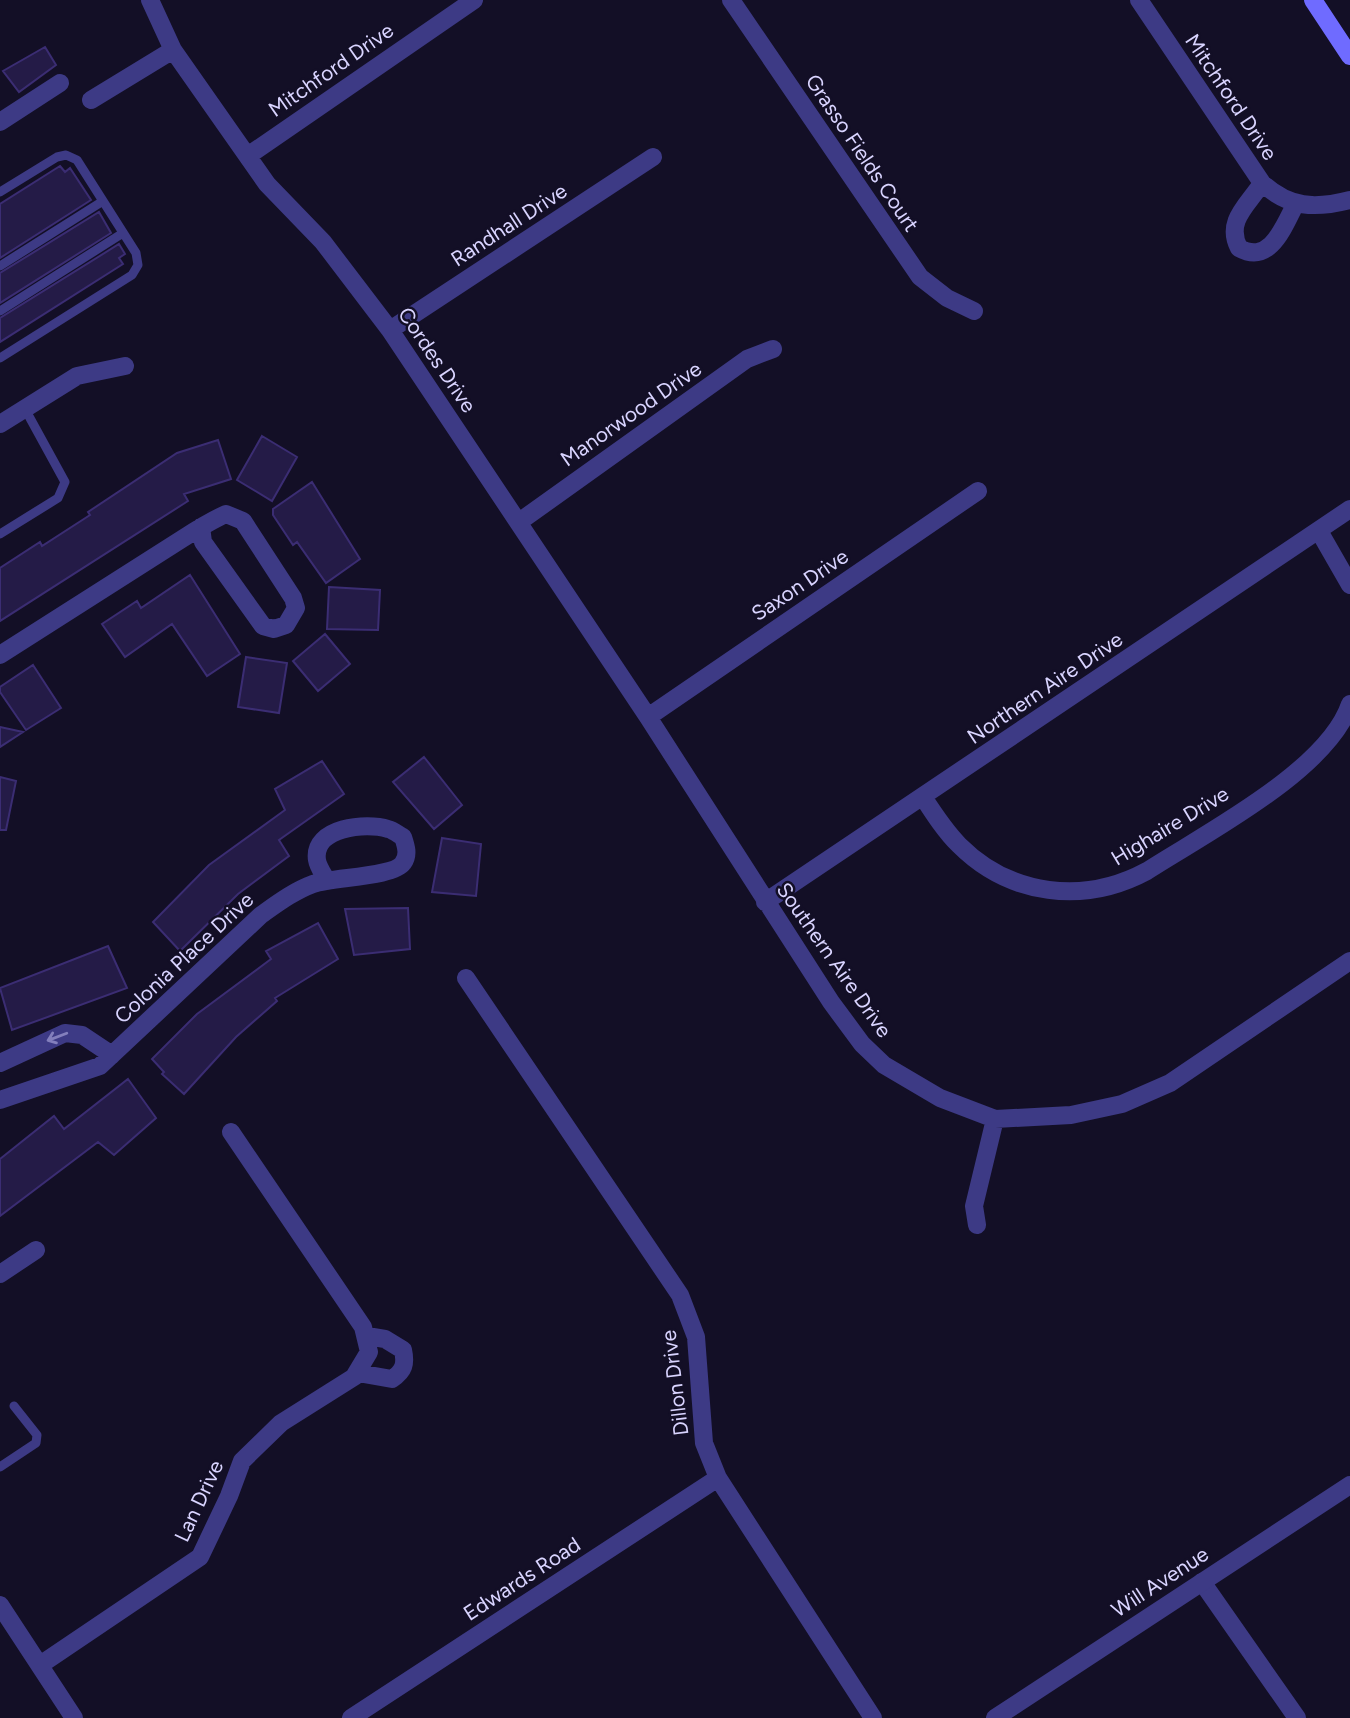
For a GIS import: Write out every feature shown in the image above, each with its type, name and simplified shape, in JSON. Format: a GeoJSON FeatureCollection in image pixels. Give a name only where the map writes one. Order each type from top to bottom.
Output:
{"type":"FeatureCollection","features":[{"type":"Feature","properties":{"kind":"main road"},"geometry":{"type":"LineString","coordinates":[[1312,0],[1350,57]]}},
{"type":"Feature","properties":{"kind":"street","name":"Cordes Drive"},"geometry":{"type":"LineString","coordinates":[[150,0],[173,50],[267,184],[323,242],[390,330],[673,758]]}},
{"type":"Feature","properties":{"kind":"street","name":"Mitchford Drive"},"geometry":{"type":"LineString","coordinates":[[249,155],[474,0]]}},
{"type":"Feature","properties":{"kind":"street","name":"Grasso Fields Court"},"geometry":{"type":"LineString","coordinates":[[731,0],[920,277],[947,298],[974,311]]}},
{"type":"Feature","properties":{"kind":"street","name":"Mitchford Drive"},"geometry":{"type":"LineString","coordinates":[[1139,0],[1262,183],[1275,195],[1295,205],[1274,244],[1260,253],[1248,253],[1239,248],[1233,230],[1237,217],[1262,183]]}},
{"type":"Feature","properties":{"kind":"street"},"geometry":{"type":"LineString","coordinates":[[90,100],[173,50]]}},
{"type":"Feature","properties":{"kind":"street"},"geometry":{"type":"LineString","coordinates":[[0,122],[60,83]]}},
{"type":"Feature","properties":{"kind":"street","name":"Randhall Drive"},"geometry":{"type":"LineString","coordinates":[[390,330],[653,158]]}},
{"type":"Feature","properties":{"kind":"street"},"geometry":{"type":"LineString","coordinates":[[1295,205],[1329,206],[1350,200]]}},
{"type":"Feature","properties":{"kind":"street","name":"Manorwood Drive"},"geometry":{"type":"LineString","coordinates":[[519,522],[747,359],[773,349]]}},
{"type":"Feature","properties":{"kind":"street"},"geometry":{"type":"LineString","coordinates":[[0,424],[77,376],[125,366]]}},
{"type":"Feature","properties":{"kind":"street","name":"Saxon Drive"},"geometry":{"type":"LineString","coordinates":[[648,717],[978,491]]}},
{"type":"Feature","properties":{"kind":"street","name":"Northern Aire Drive"},"geometry":{"type":"LineString","coordinates":[[765,902],[1350,509]]}},
{"type":"Feature","properties":{"kind":"street"},"geometry":{"type":"LineString","coordinates":[[0,655],[201,527],[226,514],[243,521],[293,598],[296,608],[286,625],[274,629],[263,626],[203,542],[201,527]]}},
{"type":"Feature","properties":{"kind":"street"},"geometry":{"type":"LineString","coordinates":[[1319,531],[1350,585]]}},
{"type":"Feature","properties":{"kind":"street","name":"Highaire Drive"},"geometry":{"type":"LineString","coordinates":[[923,797],[960,846],[1000,876],[1015,884],[1066,893],[1088,892],[1127,882],[1147,871],[1284,782],[1320,752],[1345,720],[1350,704]]}},
{"type":"Feature","properties":{"kind":"street","name":"Southern Aire Drive"},"geometry":{"type":"LineString","coordinates":[[673,758],[831,1002],[862,1044],[884,1065],[940,1098],[995,1119],[1071,1115],[1122,1104],[1170,1083],[1350,961]]}},
{"type":"Feature","properties":{"kind":"street","name":"Colonia Place Drive"},"geometry":{"type":"LineString","coordinates":[[0,1100],[100,1066],[261,915],[290,894],[327,881],[393,871],[402,864],[407,850],[403,837],[389,829],[368,826],[330,834],[320,845],[317,860],[327,881]]}},
{"type":"Feature","properties":{"kind":"street","name":"Dillon Drive"},"geometry":{"type":"LineString","coordinates":[[466,978],[680,1295],[696,1337],[704,1443],[718,1478],[873,1718]]}},
{"type":"Feature","properties":{"kind":"street","name":"Colonia Place Drive"},"geometry":{"type":"LineString","coordinates":[[0,1063],[65,1033],[82,1035],[112,1055]]}},
{"type":"Feature","properties":{"kind":"street"},"geometry":{"type":"LineString","coordinates":[[977,1225],[974,1206],[995,1119]]}},
{"type":"Feature","properties":{"kind":"street"},"geometry":{"type":"LineString","coordinates":[[231,1132],[367,1336],[369,1352],[358,1373],[392,1379],[401,1373],[405,1362],[403,1350],[385,1339],[367,1336]]}},
{"type":"Feature","properties":{"kind":"street"},"geometry":{"type":"LineString","coordinates":[[0,1273],[36,1251]]}},
{"type":"Feature","properties":{"kind":"street","name":"Lan Drive"},"geometry":{"type":"LineString","coordinates":[[40,1665],[200,1557],[229,1496],[242,1461],[281,1423],[358,1373]]}},
{"type":"Feature","properties":{"kind":"street","name":"Edwards Road"},"geometry":{"type":"LineString","coordinates":[[351,1718],[718,1478]]}},
{"type":"Feature","properties":{"kind":"street","name":"Will Avenue"},"geometry":{"type":"LineString","coordinates":[[995,1718],[1015,1712],[1202,1582],[1350,1485]]}},
{"type":"Feature","properties":{"kind":"street"},"geometry":{"type":"LineString","coordinates":[[1202,1582],[1297,1718]]}},
{"type":"Feature","properties":{"kind":"street"},"geometry":{"type":"LineString","coordinates":[[0,1605],[74,1718]]}},
{"type":"Feature","properties":{"kind":"lane"},"geometry":{"type":"LineString","coordinates":[[0,192],[57,157],[66,155],[77,160],[136,253],[138,265],[132,275],[0,358]]}},
{"type":"Feature","properties":{"kind":"lane"},"geometry":{"type":"LineString","coordinates":[[0,266],[103,201]]}},
{"type":"Feature","properties":{"kind":"lane"},"geometry":{"type":"LineString","coordinates":[[0,311],[123,233]]}},
{"type":"Feature","properties":{"kind":"lane"},"geometry":{"type":"LineString","coordinates":[[0,534],[58,498],[65,482],[25,409]]}},
{"type":"Feature","properties":{"kind":"lane"},"geometry":{"type":"LineString","coordinates":[[0,1467],[36,1443],[37,1434],[14,1406]]}},
{"type":"Feature","properties":{"kind":"building"},"geometry":{"type":"Polygon","coordinates":[[[45,47],[56,65],[19,92],[3,71],[45,47]]]}},
{"type":"Feature","properties":{"kind":"building"},"geometry":{"type":"Polygon","coordinates":[[[60,166],[65,172],[70,168],[91,200],[0,258],[0,204],[60,166]]]}},
{"type":"Feature","properties":{"kind":"building"},"geometry":{"type":"Polygon","coordinates":[[[99,212],[111,233],[0,303],[0,273],[99,212]]]}},
{"type":"Feature","properties":{"kind":"building"},"geometry":{"type":"Polygon","coordinates":[[[119,244],[125,254],[119,258],[123,264],[0,342],[0,318],[119,244]]]}},
{"type":"Feature","properties":{"kind":"building"},"geometry":{"type":"Polygon","coordinates":[[[262,436],[297,457],[272,501],[237,480],[262,436]]]}},
{"type":"Feature","properties":{"kind":"building"},"geometry":{"type":"Polygon","coordinates":[[[218,440],[231,479],[184,494],[188,501],[0,621],[0,568],[40,542],[42,546],[90,515],[88,512],[177,453],[218,440]]]}},
{"type":"Feature","properties":{"kind":"building"},"geometry":{"type":"Polygon","coordinates":[[[312,482],[360,559],[326,583],[297,542],[293,545],[273,515],[273,509],[312,482]]]}},
{"type":"Feature","properties":{"kind":"building"},"geometry":{"type":"Polygon","coordinates":[[[190,575],[240,654],[207,676],[172,624],[125,657],[102,624],[137,601],[141,608],[190,575]]]}},
{"type":"Feature","properties":{"kind":"building"},"geometry":{"type":"Polygon","coordinates":[[[329,587],[380,590],[378,630],[327,629],[329,587]]]}},
{"type":"Feature","properties":{"kind":"building"},"geometry":{"type":"Polygon","coordinates":[[[325,634],[350,664],[318,691],[293,661],[325,634]]]}},
{"type":"Feature","properties":{"kind":"building"},"geometry":{"type":"Polygon","coordinates":[[[246,657],[287,663],[279,713],[238,707],[246,657]]]}},
{"type":"Feature","properties":{"kind":"building"},"geometry":{"type":"Polygon","coordinates":[[[33,665],[61,708],[26,730],[0,692],[0,687],[33,665]]]}},
{"type":"Feature","properties":{"kind":"building"},"geometry":{"type":"Polygon","coordinates":[[[0,727],[23,732],[0,747],[0,727]]]}},
{"type":"Feature","properties":{"kind":"building"},"geometry":{"type":"Polygon","coordinates":[[[424,757],[462,805],[434,829],[393,782],[424,757]]]}},
{"type":"Feature","properties":{"kind":"building"},"geometry":{"type":"Polygon","coordinates":[[[322,761],[344,794],[279,840],[289,856],[238,894],[180,951],[153,922],[209,865],[285,810],[275,789],[322,761]]]}},
{"type":"Feature","properties":{"kind":"building"},"geometry":{"type":"Polygon","coordinates":[[[0,777],[16,781],[6,830],[0,830],[0,777]]]}},
{"type":"Feature","properties":{"kind":"building"},"geometry":{"type":"Polygon","coordinates":[[[442,838],[481,844],[476,896],[432,892],[442,838]]]}},
{"type":"Feature","properties":{"kind":"building"},"geometry":{"type":"Polygon","coordinates":[[[408,908],[410,949],[354,955],[345,909],[408,908]]]}},
{"type":"Feature","properties":{"kind":"building"},"geometry":{"type":"Polygon","coordinates":[[[318,923],[338,959],[275,998],[277,1001],[236,1037],[184,1094],[162,1074],[164,1072],[152,1059],[197,1014],[271,959],[266,951],[318,923]]]}},
{"type":"Feature","properties":{"kind":"building"},"geometry":{"type":"Polygon","coordinates":[[[108,946],[127,988],[12,1030],[0,988],[108,946]]]}},
{"type":"Feature","properties":{"kind":"building"},"geometry":{"type":"Polygon","coordinates":[[[128,1079],[156,1118],[114,1155],[98,1142],[0,1216],[0,1159],[54,1116],[64,1129],[128,1079]]]}}]}
